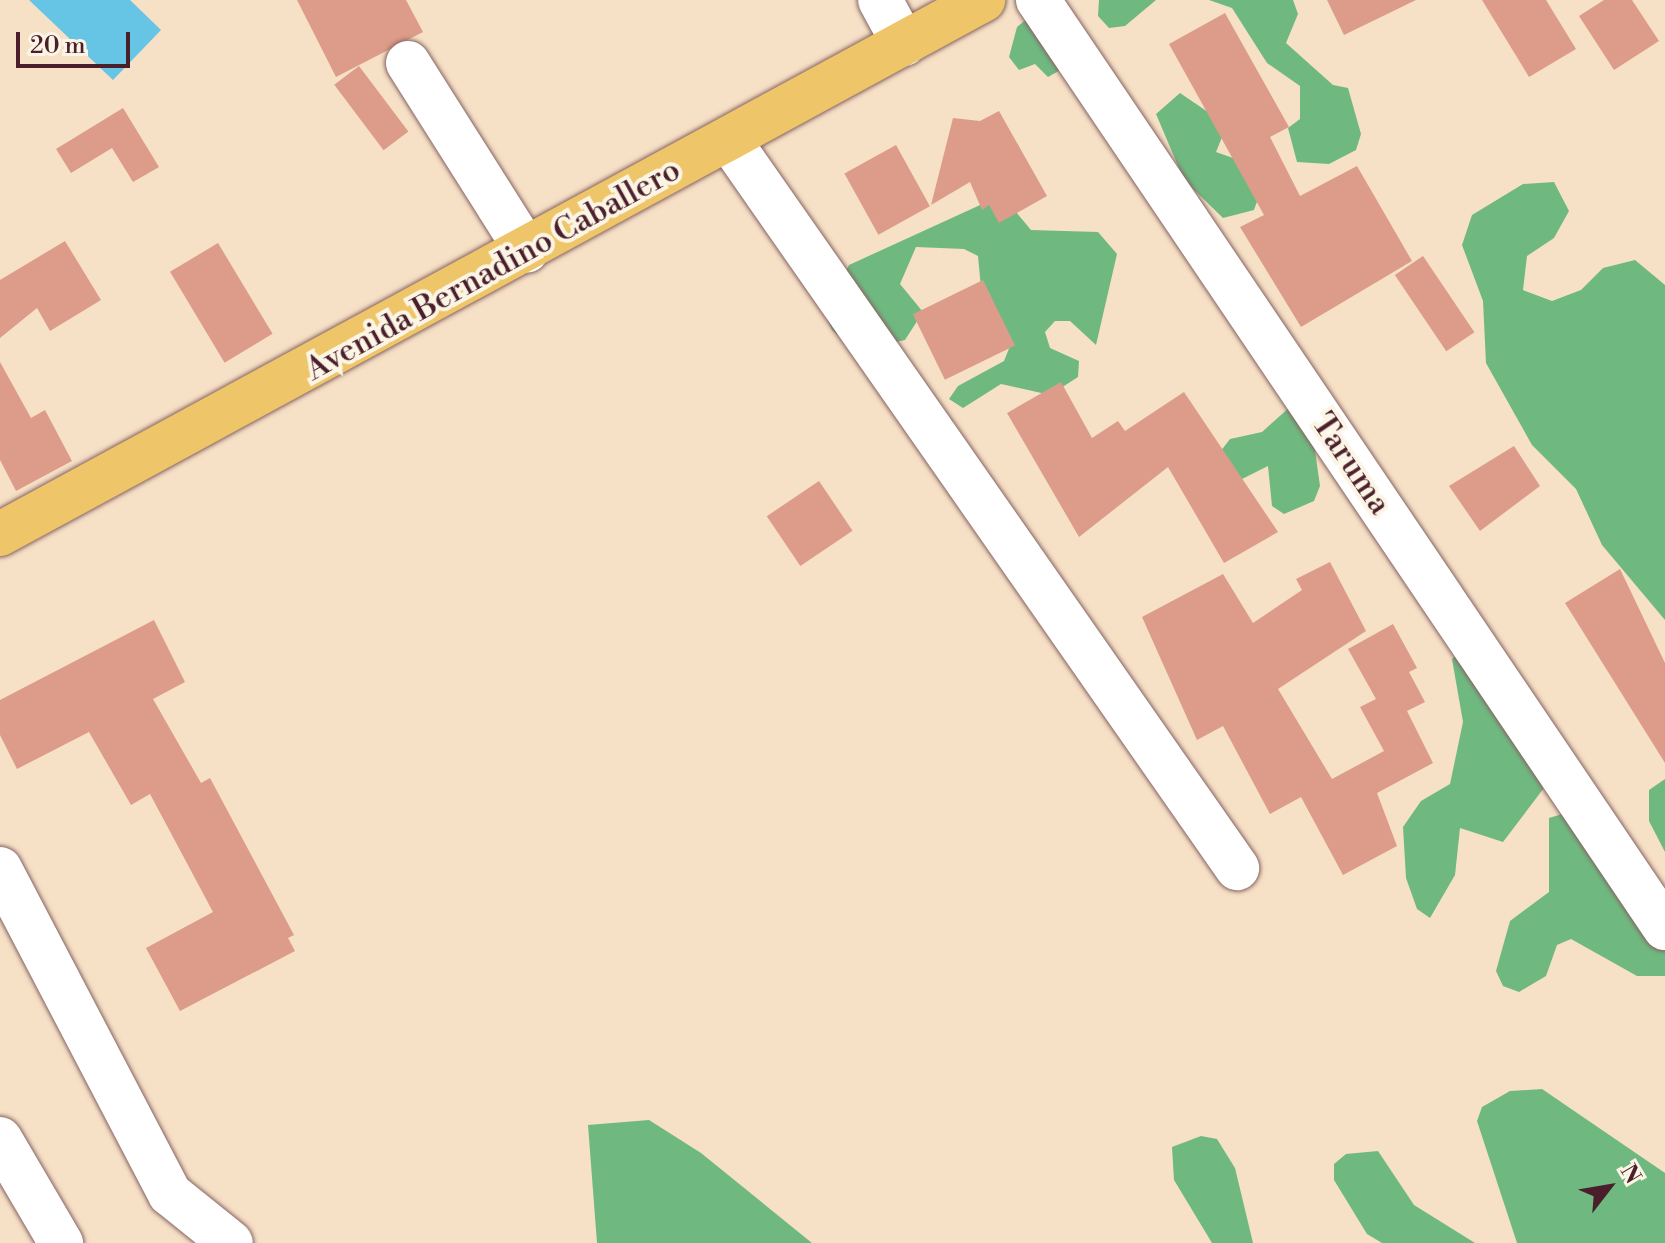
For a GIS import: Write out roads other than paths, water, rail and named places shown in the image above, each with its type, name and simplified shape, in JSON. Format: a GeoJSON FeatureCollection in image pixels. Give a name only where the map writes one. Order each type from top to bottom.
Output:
{"type":"FeatureCollection","features":[{"type":"Feature","properties":{"kind":"main road","name":"Avenida Bernadino Caballero"},"geometry":{"type":"LineString","coordinates":[[0,534],[527,251],[983,0]]}},
{"type":"Feature","properties":{"kind":"street","name":"Taruma"},"geometry":{"type":"LineString","coordinates":[[1038,0],[1665,928]]}},
{"type":"Feature","properties":{"kind":"street"},"geometry":{"type":"LineString","coordinates":[[885,2],[904,44]]}},
{"type":"Feature","properties":{"kind":"street"},"geometry":{"type":"LineString","coordinates":[[408,63],[527,251]]}},
{"type":"Feature","properties":{"kind":"street"},"geometry":{"type":"LineString","coordinates":[[729,140],[1237,868]]}},
{"type":"Feature","properties":{"kind":"street"},"geometry":{"type":"LineString","coordinates":[[0,869],[170,1194],[231,1243]]}},
{"type":"Feature","properties":{"kind":"street"},"geometry":{"type":"LineString","coordinates":[[0,1139],[61,1243]]}},
{"type":"Feature","properties":{"kind":"water"},"geometry":{"type":"Polygon","coordinates":[[[29,0],[130,0],[161,30],[113,80],[29,0]]]}}]}
